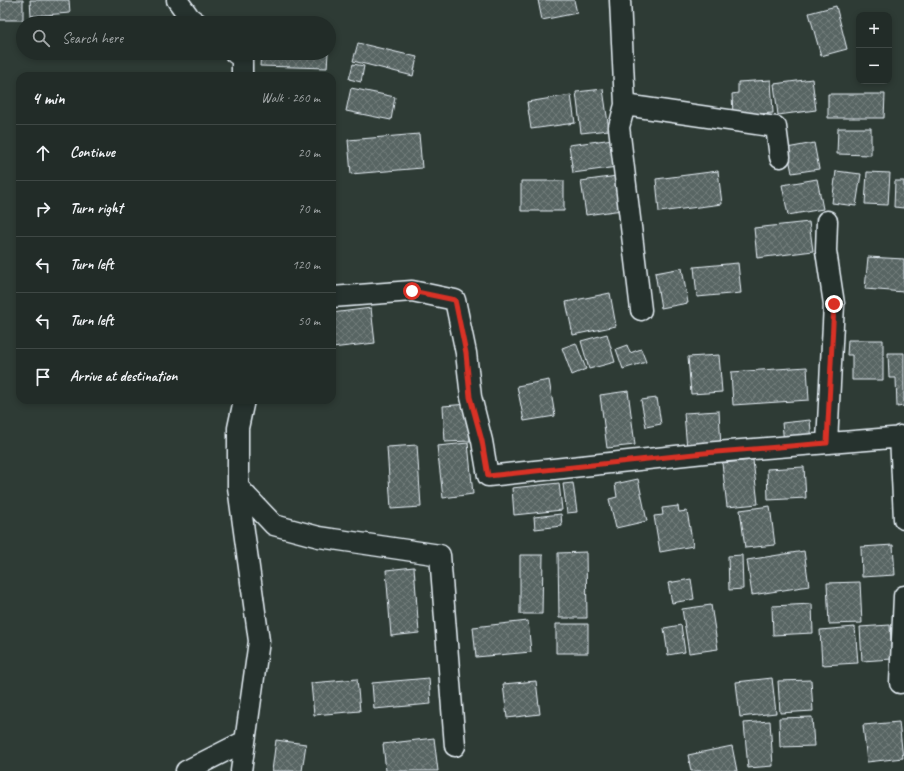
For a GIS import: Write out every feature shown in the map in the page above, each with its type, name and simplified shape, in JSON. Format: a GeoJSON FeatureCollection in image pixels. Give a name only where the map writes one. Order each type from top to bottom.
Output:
{"type":"FeatureCollection","features":[{"type":"Feature","properties":{"kind":"street"},"geometry":{"type":"LineString","coordinates":[[177,0],[189,16]]}},
{"type":"Feature","properties":{"kind":"street"},"geometry":{"type":"LineString","coordinates":[[620,0],[625,105],[619,127],[641,310]]}},
{"type":"Feature","properties":{"kind":"street"},"geometry":{"type":"LineString","coordinates":[[242,60],[242,72]]}},
{"type":"Feature","properties":{"kind":"street"},"geometry":{"type":"LineString","coordinates":[[625,105],[776,127],[780,157]]}},
{"type":"Feature","properties":{"kind":"street"},"geometry":{"type":"LineString","coordinates":[[827,443],[834,304],[826,251],[828,221]]}},
{"type":"Feature","properties":{"kind":"street"},"geometry":{"type":"LineString","coordinates":[[336,298],[412,291],[455,300],[466,353],[470,397],[482,441],[488,476],[704,453],[902,437],[904,519]]}},
{"type":"Feature","properties":{"kind":"street"},"geometry":{"type":"LineString","coordinates":[[241,771],[259,642],[238,487],[238,428],[243,404]]}},
{"type":"Feature","properties":{"kind":"street"},"geometry":{"type":"LineString","coordinates":[[238,487],[274,525],[319,537],[440,555],[455,746]]}},
{"type":"Feature","properties":{"kind":"street"},"geometry":{"type":"LineString","coordinates":[[900,683],[904,596]]}},
{"type":"Feature","properties":{"kind":"street"},"geometry":{"type":"LineString","coordinates":[[186,771],[245,740]]}},
{"type":"Feature","properties":{"kind":"building"},"geometry":{"type":"Polygon","coordinates":[[[0,0],[23,0],[23,16],[16,16],[16,20],[0,20],[0,0]]]}},
{"type":"Feature","properties":{"kind":"building"},"geometry":{"type":"Polygon","coordinates":[[[30,0],[69,0],[70,13],[31,16],[30,0]]]}},
{"type":"Feature","properties":{"kind":"building"},"geometry":{"type":"Polygon","coordinates":[[[538,0],[574,0],[577,13],[542,20],[538,0]]]}},
{"type":"Feature","properties":{"kind":"building"},"geometry":{"type":"Polygon","coordinates":[[[836,6],[847,49],[821,56],[809,13],[836,6]]]}},
{"type":"Feature","properties":{"kind":"building"},"geometry":{"type":"Polygon","coordinates":[[[358,43],[417,57],[413,76],[353,61],[358,43]]]}},
{"type":"Feature","properties":{"kind":"building"},"geometry":{"type":"Polygon","coordinates":[[[260,60],[328,60],[327,68],[260,66],[260,60]]]}},
{"type":"Feature","properties":{"kind":"building"},"geometry":{"type":"Polygon","coordinates":[[[353,64],[364,66],[361,82],[349,79],[353,64]]]}},
{"type":"Feature","properties":{"kind":"building"},"geometry":{"type":"Polygon","coordinates":[[[812,79],[816,110],[778,115],[774,84],[812,79]]]}},
{"type":"Feature","properties":{"kind":"building"},"geometry":{"type":"Polygon","coordinates":[[[771,80],[773,113],[733,116],[732,94],[738,93],[738,82],[771,80]]]}},
{"type":"Feature","properties":{"kind":"building"},"geometry":{"type":"Polygon","coordinates":[[[351,88],[395,97],[391,120],[346,111],[351,88]]]}},
{"type":"Feature","properties":{"kind":"building"},"geometry":{"type":"Polygon","coordinates":[[[603,89],[609,130],[581,133],[576,92],[603,89]]]}},
{"type":"Feature","properties":{"kind":"building"},"geometry":{"type":"Polygon","coordinates":[[[828,94],[885,94],[884,118],[828,118],[828,94]]]}},
{"type":"Feature","properties":{"kind":"building"},"geometry":{"type":"Polygon","coordinates":[[[571,95],[575,123],[531,129],[527,102],[571,95]]]}},
{"type":"Feature","properties":{"kind":"building"},"geometry":{"type":"Polygon","coordinates":[[[838,128],[871,128],[871,155],[837,154],[838,128]]]}},
{"type":"Feature","properties":{"kind":"building"},"geometry":{"type":"Polygon","coordinates":[[[419,134],[422,168],[351,174],[348,140],[419,134]]]}},
{"type":"Feature","properties":{"kind":"building"},"geometry":{"type":"Polygon","coordinates":[[[613,139],[617,167],[573,173],[569,145],[613,139]]]}},
{"type":"Feature","properties":{"kind":"building"},"geometry":{"type":"Polygon","coordinates":[[[814,143],[819,169],[792,173],[787,148],[814,143]]]}},
{"type":"Feature","properties":{"kind":"building"},"geometry":{"type":"Polygon","coordinates":[[[718,171],[722,204],[659,212],[656,179],[718,171]]]}},
{"type":"Feature","properties":{"kind":"building"},"geometry":{"type":"Polygon","coordinates":[[[836,171],[861,174],[856,206],[832,203],[836,171]]]}},
{"type":"Feature","properties":{"kind":"building"},"geometry":{"type":"Polygon","coordinates":[[[867,172],[890,173],[888,205],[865,204],[867,172]]]}},
{"type":"Feature","properties":{"kind":"building"},"geometry":{"type":"Polygon","coordinates":[[[617,176],[622,210],[586,215],[581,181],[617,176]]]}},
{"type":"Feature","properties":{"kind":"building"},"geometry":{"type":"Polygon","coordinates":[[[817,179],[823,209],[788,215],[782,185],[817,179]]]}},
{"type":"Feature","properties":{"kind":"building"},"geometry":{"type":"Polygon","coordinates":[[[521,181],[564,181],[564,211],[521,211],[521,181]]]}},
{"type":"Feature","properties":{"kind":"building"},"geometry":{"type":"Polygon","coordinates":[[[895,181],[904,181],[904,208],[894,207],[895,181]]]}},
{"type":"Feature","properties":{"kind":"building"},"geometry":{"type":"Polygon","coordinates":[[[809,222],[813,251],[757,258],[754,228],[809,222]]]}},
{"type":"Feature","properties":{"kind":"building"},"geometry":{"type":"Polygon","coordinates":[[[868,257],[904,259],[904,292],[865,289],[868,257]]]}},
{"type":"Feature","properties":{"kind":"building"},"geometry":{"type":"Polygon","coordinates":[[[738,263],[741,293],[697,297],[694,267],[738,263]]]}},
{"type":"Feature","properties":{"kind":"building"},"geometry":{"type":"Polygon","coordinates":[[[682,268],[688,303],[661,308],[655,273],[682,268]]]}},
{"type":"Feature","properties":{"kind":"building"},"geometry":{"type":"Polygon","coordinates":[[[610,293],[616,326],[573,335],[566,302],[610,293]]]}},
{"type":"Feature","properties":{"kind":"building"},"geometry":{"type":"Polygon","coordinates":[[[371,308],[375,343],[336,348],[336,312],[371,308]]]}},
{"type":"Feature","properties":{"kind":"building"},"geometry":{"type":"Polygon","coordinates":[[[607,334],[615,362],[589,369],[581,341],[607,334]]]}},
{"type":"Feature","properties":{"kind":"building"},"geometry":{"type":"Polygon","coordinates":[[[848,340],[883,340],[883,380],[852,380],[852,355],[847,355],[848,340]]]}},
{"type":"Feature","properties":{"kind":"building"},"geometry":{"type":"Polygon","coordinates":[[[576,343],[586,369],[572,375],[562,348],[576,343]]]}},
{"type":"Feature","properties":{"kind":"building"},"geometry":{"type":"Polygon","coordinates":[[[627,345],[630,353],[641,349],[646,362],[623,369],[616,349],[627,345]]]}},
{"type":"Feature","properties":{"kind":"building"},"geometry":{"type":"Polygon","coordinates":[[[888,353],[904,353],[904,406],[897,407],[896,378],[889,378],[888,353]]]}},
{"type":"Feature","properties":{"kind":"building"},"geometry":{"type":"Polygon","coordinates":[[[719,355],[722,392],[691,394],[688,357],[719,355]]]}},
{"type":"Feature","properties":{"kind":"building"},"geometry":{"type":"Polygon","coordinates":[[[807,367],[809,400],[733,405],[731,372],[807,367]]]}},
{"type":"Feature","properties":{"kind":"building"},"geometry":{"type":"Polygon","coordinates":[[[549,380],[555,416],[524,421],[517,386],[549,380]]]}},
{"type":"Feature","properties":{"kind":"building"},"geometry":{"type":"Polygon","coordinates":[[[628,391],[635,445],[607,448],[600,395],[628,391]]]}},
{"type":"Feature","properties":{"kind":"building"},"geometry":{"type":"Polygon","coordinates":[[[657,398],[661,424],[646,427],[641,400],[657,398]]]}},
{"type":"Feature","properties":{"kind":"building"},"geometry":{"type":"Polygon","coordinates":[[[468,404],[470,441],[445,442],[443,406],[468,404]]]}},
{"type":"Feature","properties":{"kind":"building"},"geometry":{"type":"Polygon","coordinates":[[[719,411],[721,447],[687,449],[684,413],[719,411]]]}},
{"type":"Feature","properties":{"kind":"building"},"geometry":{"type":"Polygon","coordinates":[[[810,420],[812,441],[784,444],[782,423],[810,420]]]}},
{"type":"Feature","properties":{"kind":"building"},"geometry":{"type":"Polygon","coordinates":[[[468,443],[473,494],[443,498],[437,446],[468,443]]]}},
{"type":"Feature","properties":{"kind":"building"},"geometry":{"type":"Polygon","coordinates":[[[417,445],[421,507],[391,509],[387,447],[417,445]]]}},
{"type":"Feature","properties":{"kind":"building"},"geometry":{"type":"Polygon","coordinates":[[[753,460],[758,504],[727,507],[722,463],[753,460]]]}},
{"type":"Feature","properties":{"kind":"building"},"geometry":{"type":"Polygon","coordinates":[[[804,467],[806,498],[768,500],[767,469],[804,467]]]}},
{"type":"Feature","properties":{"kind":"building"},"geometry":{"type":"Polygon","coordinates":[[[638,479],[647,521],[616,528],[609,499],[617,497],[615,484],[638,479]]]}},
{"type":"Feature","properties":{"kind":"building"},"geometry":{"type":"Polygon","coordinates":[[[559,483],[562,510],[514,515],[512,488],[559,483]]]}},
{"type":"Feature","properties":{"kind":"building"},"geometry":{"type":"Polygon","coordinates":[[[573,483],[577,512],[567,513],[563,484],[573,483]]]}},
{"type":"Feature","properties":{"kind":"building"},"geometry":{"type":"Polygon","coordinates":[[[678,506],[679,512],[687,511],[693,546],[660,552],[654,516],[663,515],[662,508],[678,506]]]}},
{"type":"Feature","properties":{"kind":"building"},"geometry":{"type":"Polygon","coordinates":[[[770,506],[775,545],[745,548],[740,510],[770,506]]]}},
{"type":"Feature","properties":{"kind":"building"},"geometry":{"type":"Polygon","coordinates":[[[561,514],[562,526],[535,529],[534,517],[561,514]]]}},
{"type":"Feature","properties":{"kind":"building"},"geometry":{"type":"Polygon","coordinates":[[[893,545],[895,575],[862,577],[861,547],[893,545]]]}},
{"type":"Feature","properties":{"kind":"building"},"geometry":{"type":"Polygon","coordinates":[[[804,551],[809,586],[752,595],[747,560],[804,551]]]}},
{"type":"Feature","properties":{"kind":"building"},"geometry":{"type":"Polygon","coordinates":[[[586,552],[587,618],[559,618],[558,553],[586,552]]]}},
{"type":"Feature","properties":{"kind":"building"},"geometry":{"type":"Polygon","coordinates":[[[520,555],[543,555],[542,614],[520,614],[520,555]]]}},
{"type":"Feature","properties":{"kind":"building"},"geometry":{"type":"Polygon","coordinates":[[[742,555],[743,589],[729,590],[728,556],[742,555]]]}},
{"type":"Feature","properties":{"kind":"building"},"geometry":{"type":"Polygon","coordinates":[[[414,567],[419,633],[391,636],[386,570],[414,567]]]}},
{"type":"Feature","properties":{"kind":"building"},"geometry":{"type":"Polygon","coordinates":[[[691,579],[694,599],[672,603],[668,583],[691,579]]]}},
{"type":"Feature","properties":{"kind":"building"},"geometry":{"type":"Polygon","coordinates":[[[860,582],[862,623],[829,624],[827,583],[860,582]]]}},
{"type":"Feature","properties":{"kind":"building"},"geometry":{"type":"Polygon","coordinates":[[[812,604],[813,633],[773,635],[772,606],[812,604]]]}},
{"type":"Feature","properties":{"kind":"building"},"geometry":{"type":"Polygon","coordinates":[[[711,605],[718,649],[689,653],[682,609],[711,605]]]}},
{"type":"Feature","properties":{"kind":"building"},"geometry":{"type":"Polygon","coordinates":[[[528,621],[531,652],[476,657],[473,627],[528,621]]]}},
{"type":"Feature","properties":{"kind":"building"},"geometry":{"type":"Polygon","coordinates":[[[556,624],[588,624],[588,653],[556,653],[556,624]]]}},
{"type":"Feature","properties":{"kind":"building"},"geometry":{"type":"Polygon","coordinates":[[[681,625],[685,652],[668,655],[664,628],[681,625]]]}},
{"type":"Feature","properties":{"kind":"building"},"geometry":{"type":"Polygon","coordinates":[[[890,625],[892,659],[862,661],[860,627],[890,625]]]}},
{"type":"Feature","properties":{"kind":"building"},"geometry":{"type":"Polygon","coordinates":[[[855,627],[858,663],[822,665],[820,630],[855,627]]]}},
{"type":"Feature","properties":{"kind":"building"},"geometry":{"type":"Polygon","coordinates":[[[429,678],[431,704],[374,709],[372,683],[429,678]]]}},
{"type":"Feature","properties":{"kind":"building"},"geometry":{"type":"Polygon","coordinates":[[[772,678],[776,713],[740,717],[736,682],[772,678]]]}},
{"type":"Feature","properties":{"kind":"building"},"geometry":{"type":"Polygon","coordinates":[[[357,679],[360,711],[314,715],[311,683],[357,679]]]}},
{"type":"Feature","properties":{"kind":"building"},"geometry":{"type":"Polygon","coordinates":[[[811,680],[813,711],[780,713],[778,681],[811,680]]]}},
{"type":"Feature","properties":{"kind":"building"},"geometry":{"type":"Polygon","coordinates":[[[536,681],[540,714],[507,718],[503,684],[536,681]]]}},
{"type":"Feature","properties":{"kind":"building"},"geometry":{"type":"Polygon","coordinates":[[[812,717],[814,746],[780,747],[779,718],[812,717]]]}},
{"type":"Feature","properties":{"kind":"building"},"geometry":{"type":"Polygon","coordinates":[[[770,721],[773,766],[748,768],[744,723],[770,721]]]}},
{"type":"Feature","properties":{"kind":"building"},"geometry":{"type":"Polygon","coordinates":[[[899,722],[903,758],[867,762],[863,725],[899,722]]]}},
{"type":"Feature","properties":{"kind":"building"},"geometry":{"type":"Polygon","coordinates":[[[434,738],[438,771],[386,771],[383,744],[434,738]]]}},
{"type":"Feature","properties":{"kind":"building"},"geometry":{"type":"Polygon","coordinates":[[[276,740],[306,744],[302,771],[272,771],[276,740]]]}},
{"type":"Feature","properties":{"kind":"building"},"geometry":{"type":"Polygon","coordinates":[[[732,746],[737,771],[691,771],[688,755],[732,746]]]}},
{"type":"Feature","properties":{"kind":"route"},"geometry":{"type":"LineString","coordinates":[[412,291],[455,300],[466,353],[470,397],[482,441],[488,476],[704,453],[827,443],[834,304]]}}]}
